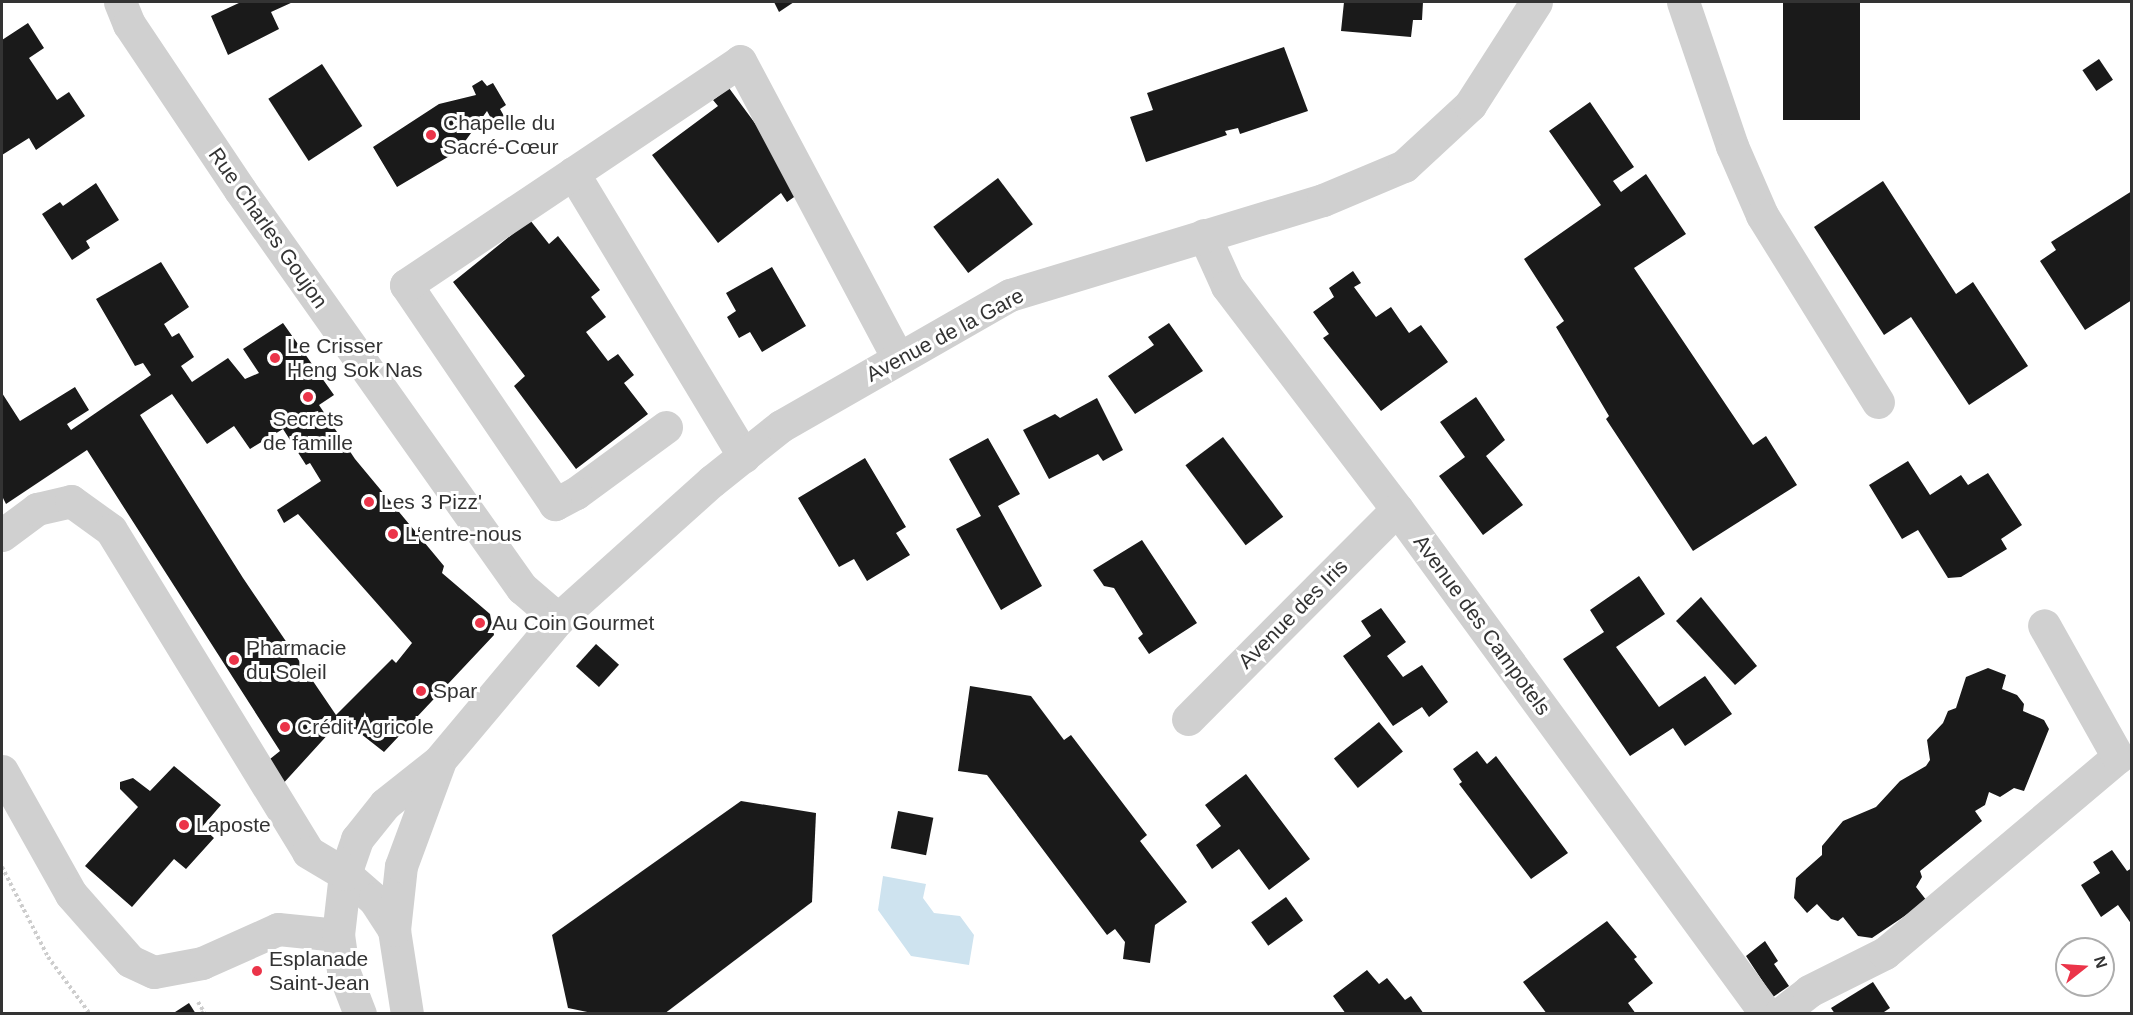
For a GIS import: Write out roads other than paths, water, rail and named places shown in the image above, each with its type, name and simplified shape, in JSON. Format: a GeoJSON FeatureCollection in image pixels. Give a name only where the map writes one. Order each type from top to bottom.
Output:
{"type":"FeatureCollection","features":[{"type":"Feature","properties":{"kind":"street","name":"Rue Charles Goujon"},"geometry":{"type":"LineString","coordinates":[[120,2],[129,24],[240,190],[522,588],[558,619]]}},
{"type":"Feature","properties":{"kind":"street","name":"Avenue de la Gare"},"geometry":{"type":"LineString","coordinates":[[360,1014],[343,970],[338,935],[345,874],[357,839],[385,804],[439,761],[558,619],[744,456],[781,426],[1010,295],[1323,201],[1404,166],[1470,105],[1536,2]]}},
{"type":"Feature","properties":{"kind":"street"},"geometry":{"type":"LineString","coordinates":[[1683,2],[1732,146],[1762,214],[1878,402]]}},
{"type":"Feature","properties":{"kind":"street"},"geometry":{"type":"LineString","coordinates":[[666,427],[576,493],[555,504],[406,285],[740,61],[898,358]]}},
{"type":"Feature","properties":{"kind":"street"},"geometry":{"type":"LineString","coordinates":[[573,173],[744,456]]}},
{"type":"Feature","properties":{"kind":"street","name":"Avenue des Campotels"},"geometry":{"type":"LineString","coordinates":[[1204,235],[1227,286],[1397,509],[1766,1014]]}},
{"type":"Feature","properties":{"kind":"street"},"geometry":{"type":"LineString","coordinates":[[2,535],[37,509],[71,501],[111,530],[308,852],[345,874],[374,899],[394,930],[407,1014]]}},
{"type":"Feature","properties":{"kind":"street","name":"Avenue des Iris"},"geometry":{"type":"LineString","coordinates":[[1188,719],[1397,509]]}},
{"type":"Feature","properties":{"kind":"street"},"geometry":{"type":"LineString","coordinates":[[1780,1014],[1809,991],[1885,953],[2118,757],[2044,625]]}},
{"type":"Feature","properties":{"kind":"street","name":"Avenue de la Gare"},"geometry":{"type":"LineString","coordinates":[[394,930],[401,866],[439,761]]}},
{"type":"Feature","properties":{"kind":"street"},"geometry":{"type":"LineString","coordinates":[[2,771],[71,894],[130,961],[154,972],[202,963],[278,929],[338,935],[360,921],[374,899],[401,866]]}},
{"type":"Feature","properties":{"kind":"water"},"geometry":{"type":"Polygon","coordinates":[[[883,876],[926,884],[923,898],[934,913],[960,916],[974,935],[969,965],[911,956],[878,910],[883,876]]]}},
{"type":"Feature","properties":{"kind":"place","name":"Chapelle du Sacré-Cœur"},"geometry":{"type":"Point","coordinates":[431,135]}},
{"type":"Feature","properties":{"kind":"place","name":"Le Crisser Heng Sok Nas"},"geometry":{"type":"Point","coordinates":[275,358]}},
{"type":"Feature","properties":{"kind":"place","name":"Secrets de famille"},"geometry":{"type":"Point","coordinates":[308,397]}},
{"type":"Feature","properties":{"kind":"place","name":"Les 3 Pizz'"},"geometry":{"type":"Point","coordinates":[369,502]}},
{"type":"Feature","properties":{"kind":"place","name":"L‘entre-nous"},"geometry":{"type":"Point","coordinates":[393,534]}},
{"type":"Feature","properties":{"kind":"place","name":"Au Coin Gourmet"},"geometry":{"type":"Point","coordinates":[480,623]}},
{"type":"Feature","properties":{"kind":"place","name":"Pharmacie du Soleil"},"geometry":{"type":"Point","coordinates":[234,660]}},
{"type":"Feature","properties":{"kind":"place","name":"Spar"},"geometry":{"type":"Point","coordinates":[421,691]}},
{"type":"Feature","properties":{"kind":"place","name":"Crédit Agricole"},"geometry":{"type":"Point","coordinates":[285,727]}},
{"type":"Feature","properties":{"kind":"place","name":"Laposte"},"geometry":{"type":"Point","coordinates":[184,825]}},
{"type":"Feature","properties":{"kind":"place","name":"Esplanade Saint-Jean"},"geometry":{"type":"Point","coordinates":[257,971]}}]}
